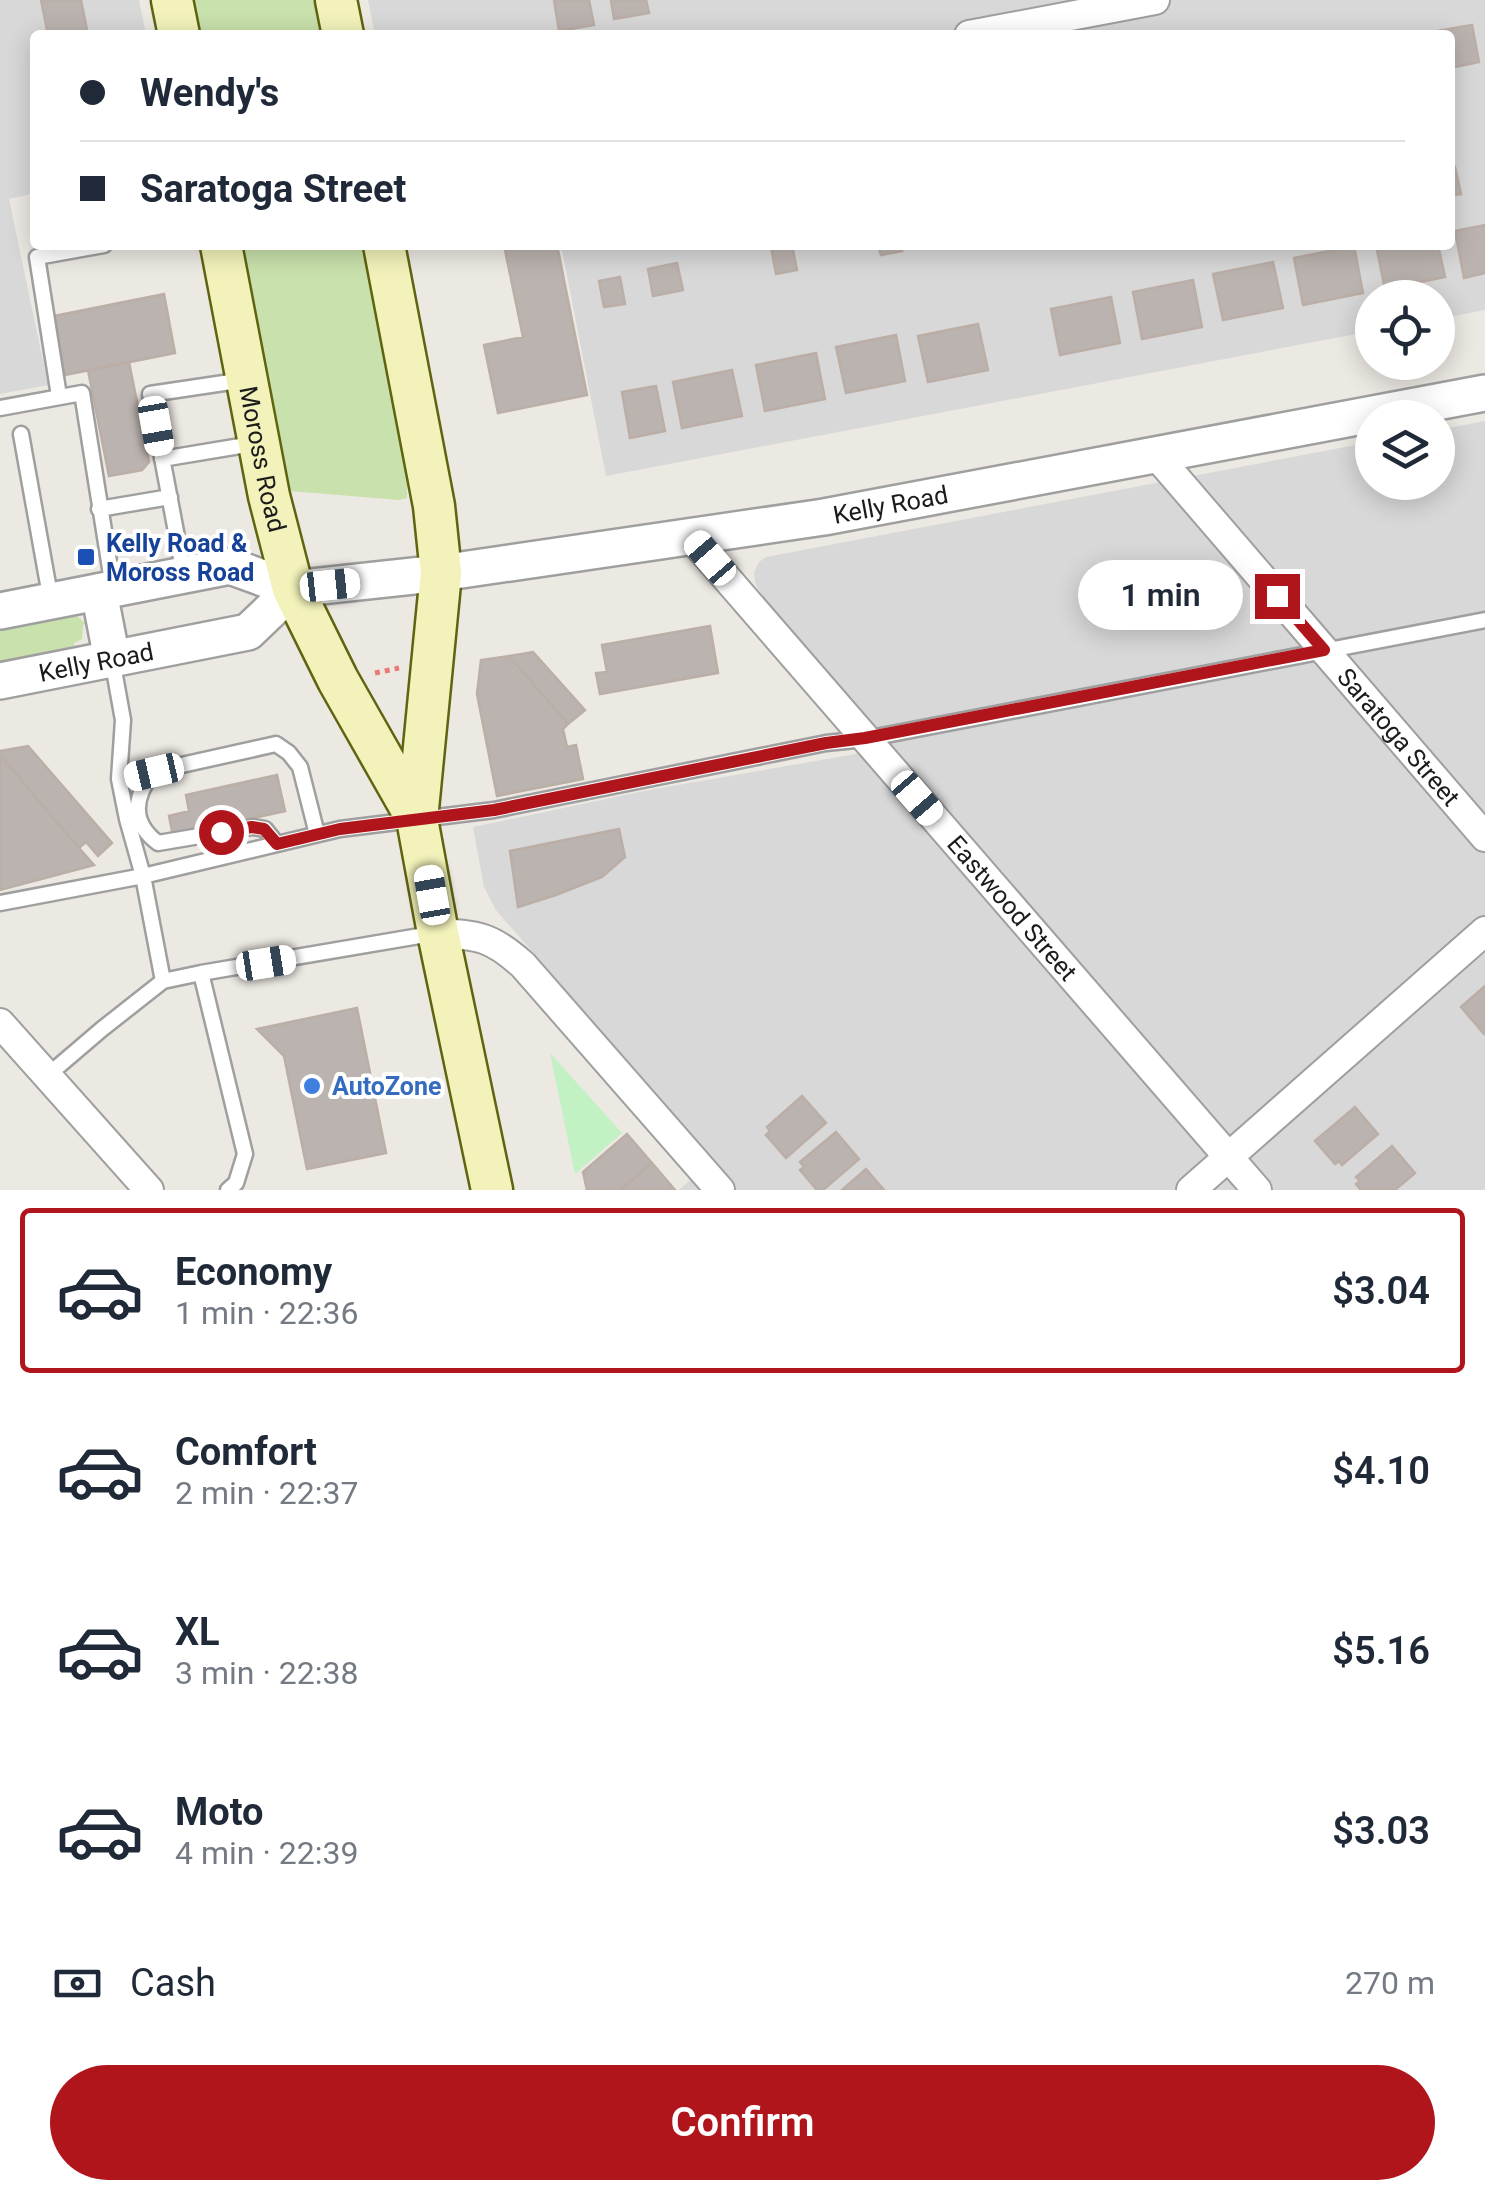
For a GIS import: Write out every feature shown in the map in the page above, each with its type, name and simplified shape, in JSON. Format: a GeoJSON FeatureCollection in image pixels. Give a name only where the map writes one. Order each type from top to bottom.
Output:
{"type":"FeatureCollection","features":[{"type":"Feature","properties":{"kind":"main road"},"geometry":{"type":"LineString","coordinates":[[172,0],[178,30]]}},
{"type":"Feature","properties":{"kind":"main road"},"geometry":{"type":"LineString","coordinates":[[336,0],[342,30]]}},
{"type":"Feature","properties":{"kind":"main road","name":"Moross Road"},"geometry":{"type":"LineString","coordinates":[[221,250],[268,496],[293,589],[338,680],[418,818]]}},
{"type":"Feature","properties":{"kind":"main road","name":"Moross Road"},"geometry":{"type":"LineString","coordinates":[[385,250],[434,506],[441,573],[418,818],[492,1190]]}},
{"type":"Feature","properties":{"kind":"street"},"geometry":{"type":"LineString","coordinates":[[996,30],[1155,0]]}},
{"type":"Feature","properties":{"kind":"street","name":"Kelly Road"},"geometry":{"type":"LineString","coordinates":[[0,611],[230,566],[293,589],[441,573],[824,517],[1485,393]]}},
{"type":"Feature","properties":{"kind":"street","name":"Saratoga Street"},"geometry":{"type":"LineString","coordinates":[[1156,455],[1485,838]]}},
{"type":"Feature","properties":{"kind":"street","name":"Eastwood Street"},"geometry":{"type":"LineString","coordinates":[[690,536],[1256,1190]]}},
{"type":"Feature","properties":{"kind":"street","name":"Kelly Road"},"geometry":{"type":"LineString","coordinates":[[0,681],[248,632],[293,589]]}},
{"type":"Feature","properties":{"kind":"street"},"geometry":{"type":"LineString","coordinates":[[106,591],[112,659]]}},
{"type":"Feature","properties":{"kind":"street"},"geometry":{"type":"LineString","coordinates":[[1191,1190],[1485,932]]}},
{"type":"Feature","properties":{"kind":"street"},"geometry":{"type":"LineString","coordinates":[[438,933],[474,934],[494,943],[523,965],[720,1190]]}},
{"type":"Feature","properties":{"kind":"street"},"geometry":{"type":"LineString","coordinates":[[0,1024],[149,1190]]}},
{"type":"Feature","properties":{"kind":"lane"},"geometry":{"type":"LineString","coordinates":[[59,396],[36,257],[76,250]]}},
{"type":"Feature","properties":{"kind":"lane"},"geometry":{"type":"LineString","coordinates":[[184,575],[150,394],[246,379]]}},
{"type":"Feature","properties":{"kind":"lane"},"geometry":{"type":"LineString","coordinates":[[0,408],[82,394],[106,591]]}},
{"type":"Feature","properties":{"kind":"lane"},"geometry":{"type":"LineString","coordinates":[[20,434],[52,601]]}},
{"type":"Feature","properties":{"kind":"lane"},"geometry":{"type":"LineString","coordinates":[[162,459],[258,443]]}},
{"type":"Feature","properties":{"kind":"lane"},"geometry":{"type":"LineString","coordinates":[[99,510],[170,496]]}},
{"type":"Feature","properties":{"kind":"lane"},"geometry":{"type":"LineString","coordinates":[[0,903],[143,876],[340,829],[494,810],[826,743],[1485,620]]}},
{"type":"Feature","properties":{"kind":"lane"},"geometry":{"type":"LineString","coordinates":[[112,659],[123,720],[119,779],[163,982]]}},
{"type":"Feature","properties":{"kind":"lane"},"geometry":{"type":"LineString","coordinates":[[119,779],[276,744],[289,752],[300,768],[316,834]]}},
{"type":"Feature","properties":{"kind":"lane"},"geometry":{"type":"LineString","coordinates":[[154,772],[140,789],[137,802],[149,836],[158,843],[252,827],[264,829],[277,844]]}},
{"type":"Feature","properties":{"kind":"lane"},"geometry":{"type":"LineString","coordinates":[[47,1076],[163,982],[438,933]]}},
{"type":"Feature","properties":{"kind":"lane"},"geometry":{"type":"LineString","coordinates":[[201,973],[245,1154],[236,1183],[228,1190]]}},
{"type":"Feature","properties":{"kind":"path"},"geometry":{"type":"LineString","coordinates":[[362,675],[405,667]]}},
{"type":"Feature","properties":{"kind":"shaded area"},"geometry":{"type":"Polygon","coordinates":[[[0,0],[139,0],[145,30],[30,30],[30,194],[9,199],[48,385],[0,394],[0,0]]]}},
{"type":"Feature","properties":{"kind":"shaded area"},"geometry":{"type":"Polygon","coordinates":[[[368,0],[1485,0],[1485,310],[1455,316],[1455,280],[1355,280],[1355,334],[606,476],[562,250],[1455,250],[1455,30],[374,30],[368,0]]]}},
{"type":"Feature","properties":{"kind":"shaded area"},"geometry":{"type":"Polygon","coordinates":[[[1485,421],[1485,1190],[679,1190],[713,1160],[496,910],[484,887],[473,827],[644,791],[890,748],[761,594],[754,572],[766,557],[1355,445],[1355,500],[1455,500],[1455,427],[1485,421]]]}},
{"type":"Feature","properties":{"kind":"green space"},"geometry":{"type":"Polygon","coordinates":[[[191,0],[316,0],[322,30],[196,30],[191,0]]]}},
{"type":"Feature","properties":{"kind":"green space"},"geometry":{"type":"Polygon","coordinates":[[[240,250],[365,250],[407,470],[407,498],[290,491],[240,250]]]}},
{"type":"Feature","properties":{"kind":"green space"},"geometry":{"type":"Polygon","coordinates":[[[77,616],[86,624],[82,639],[74,646],[0,661],[0,630],[77,616]]]}},
{"type":"Feature","properties":{"kind":"green space"},"geometry":{"type":"Polygon","coordinates":[[[550,1053],[622,1133],[575,1174],[550,1053]]]}},
{"type":"Feature","properties":{"kind":"building"},"geometry":{"type":"Polygon","coordinates":[[[41,0],[81,0],[87,30],[47,30],[41,0]]]}},
{"type":"Feature","properties":{"kind":"building"},"geometry":{"type":"Polygon","coordinates":[[[554,0],[589,0],[594,25],[559,30],[554,0]]]}},
{"type":"Feature","properties":{"kind":"building"},"geometry":{"type":"Polygon","coordinates":[[[611,0],[646,0],[649,13],[614,19],[611,0]]]}},
{"type":"Feature","properties":{"kind":"building"},"geometry":{"type":"Polygon","coordinates":[[[1472,25],[1479,62],[1455,67],[1455,30],[1443,30],[1472,25]]]}},
{"type":"Feature","properties":{"kind":"building"},"geometry":{"type":"Polygon","coordinates":[[[1455,167],[1461,194],[1455,195],[1455,167]]]}},
{"type":"Feature","properties":{"kind":"building"},"geometry":{"type":"Polygon","coordinates":[[[1485,225],[1485,273],[1464,278],[1455,231],[1485,225]]]}},
{"type":"Feature","properties":{"kind":"building"},"geometry":{"type":"Polygon","coordinates":[[[505,250],[558,250],[587,395],[498,413],[484,345],[523,337],[505,250]]]}},
{"type":"Feature","properties":{"kind":"building"},"geometry":{"type":"Polygon","coordinates":[[[772,250],[793,250],[797,270],[776,274],[772,250]]]}},
{"type":"Feature","properties":{"kind":"building"},"geometry":{"type":"Polygon","coordinates":[[[880,250],[902,251],[881,255],[880,250]]]}},
{"type":"Feature","properties":{"kind":"building"},"geometry":{"type":"Polygon","coordinates":[[[1355,250],[1361,280],[1355,280],[1355,295],[1303,305],[1294,258],[1355,250]]]}},
{"type":"Feature","properties":{"kind":"building"},"geometry":{"type":"Polygon","coordinates":[[[1377,250],[1439,250],[1445,277],[1383,280],[1377,250]]]}},
{"type":"Feature","properties":{"kind":"building"},"geometry":{"type":"Polygon","coordinates":[[[1273,262],[1283,308],[1223,320],[1213,274],[1273,262]]]}},
{"type":"Feature","properties":{"kind":"building"},"geometry":{"type":"Polygon","coordinates":[[[677,263],[683,290],[653,296],[648,269],[677,263]]]}},
{"type":"Feature","properties":{"kind":"building"},"geometry":{"type":"Polygon","coordinates":[[[620,277],[625,304],[604,307],[599,281],[620,277]]]}},
{"type":"Feature","properties":{"kind":"building"},"geometry":{"type":"Polygon","coordinates":[[[1193,280],[1202,327],[1142,339],[1133,292],[1193,280]]]}},
{"type":"Feature","properties":{"kind":"building"},"geometry":{"type":"Polygon","coordinates":[[[164,294],[175,353],[65,375],[54,316],[164,294]]]}},
{"type":"Feature","properties":{"kind":"building"},"geometry":{"type":"Polygon","coordinates":[[[1111,297],[1120,343],[1060,355],[1051,309],[1111,297]]]}},
{"type":"Feature","properties":{"kind":"building"},"geometry":{"type":"Polygon","coordinates":[[[978,324],[988,370],[928,382],[918,336],[978,324]]]}},
{"type":"Feature","properties":{"kind":"building"},"geometry":{"type":"Polygon","coordinates":[[[896,335],[905,381],[846,393],[836,347],[896,335]]]}},
{"type":"Feature","properties":{"kind":"building"},"geometry":{"type":"Polygon","coordinates":[[[816,353],[825,399],[765,411],[756,365],[816,353]]]}},
{"type":"Feature","properties":{"kind":"building"},"geometry":{"type":"Polygon","coordinates":[[[129,362],[149,462],[142,470],[109,476],[88,370],[129,362]]]}},
{"type":"Feature","properties":{"kind":"building"},"geometry":{"type":"Polygon","coordinates":[[[732,370],[742,416],[682,428],[673,382],[732,370]]]}},
{"type":"Feature","properties":{"kind":"building"},"geometry":{"type":"Polygon","coordinates":[[[656,386],[665,431],[630,438],[622,392],[656,386]]]}},
{"type":"Feature","properties":{"kind":"building"},"geometry":{"type":"Polygon","coordinates":[[[710,626],[718,673],[600,694],[596,673],[607,672],[602,645],[710,626]]]}},
{"type":"Feature","properties":{"kind":"building"},"geometry":{"type":"Polygon","coordinates":[[[533,652],[585,710],[568,724],[509,656],[533,652]]]}},
{"type":"Feature","properties":{"kind":"building"},"geometry":{"type":"Polygon","coordinates":[[[509,656],[568,724],[563,729],[567,747],[576,745],[583,779],[497,796],[477,694],[481,660],[509,656]]]}},
{"type":"Feature","properties":{"kind":"building"},"geometry":{"type":"Polygon","coordinates":[[[28,746],[112,843],[98,856],[86,842],[79,848],[0,755],[0,751],[28,746]]]}},
{"type":"Feature","properties":{"kind":"building"},"geometry":{"type":"Polygon","coordinates":[[[0,755],[79,848],[94,865],[0,890],[0,755]]]}},
{"type":"Feature","properties":{"kind":"building"},"geometry":{"type":"Polygon","coordinates":[[[277,775],[285,811],[173,836],[169,816],[189,811],[186,795],[277,775]]]}},
{"type":"Feature","properties":{"kind":"building"},"geometry":{"type":"Polygon","coordinates":[[[619,829],[625,857],[602,877],[518,907],[510,851],[619,829]]]}},
{"type":"Feature","properties":{"kind":"building"},"geometry":{"type":"Polygon","coordinates":[[[1485,986],[1485,1033],[1484,1034],[1461,1007],[1485,986]]]}},
{"type":"Feature","properties":{"kind":"building"},"geometry":{"type":"Polygon","coordinates":[[[357,1008],[386,1153],[307,1169],[284,1056],[257,1029],[357,1008]]]}},
{"type":"Feature","properties":{"kind":"building"},"geometry":{"type":"Polygon","coordinates":[[[802,1096],[826,1123],[786,1158],[766,1135],[770,1131],[767,1127],[802,1096]]]}},
{"type":"Feature","properties":{"kind":"building"},"geometry":{"type":"Polygon","coordinates":[[[1355,1107],[1378,1134],[1342,1165],[1339,1161],[1335,1164],[1315,1141],[1355,1107]]]}},
{"type":"Feature","properties":{"kind":"building"},"geometry":{"type":"Polygon","coordinates":[[[836,1132],[859,1159],[823,1190],[817,1190],[800,1170],[804,1167],[800,1162],[836,1132]]]}},
{"type":"Feature","properties":{"kind":"building"},"geometry":{"type":"Polygon","coordinates":[[[627,1134],[652,1163],[620,1190],[587,1190],[583,1172],[627,1134]]]}},
{"type":"Feature","properties":{"kind":"building"},"geometry":{"type":"Polygon","coordinates":[[[1392,1146],[1415,1173],[1395,1190],[1361,1190],[1356,1177],[1392,1146]]]}},
{"type":"Feature","properties":{"kind":"building"},"geometry":{"type":"Polygon","coordinates":[[[652,1163],[675,1190],[620,1190],[652,1163]]]}},
{"type":"Feature","properties":{"kind":"building"},"geometry":{"type":"Polygon","coordinates":[[[866,1169],[884,1190],[842,1190],[866,1169]]]}},
{"type":"Feature","properties":{"kind":"place","name":"Kelly Road & Moross Road"},"geometry":{"type":"Point","coordinates":[86,557]}},
{"type":"Feature","properties":{"kind":"place","name":"AutoZone"},"geometry":{"type":"Point","coordinates":[312,1086]}},
{"type":"Feature","properties":{"kind":"route"},"geometry":{"type":"LineString","coordinates":[[221,832],[264,829],[277,844],[340,829],[494,810],[1324,650],[1277,596]]}}]}
